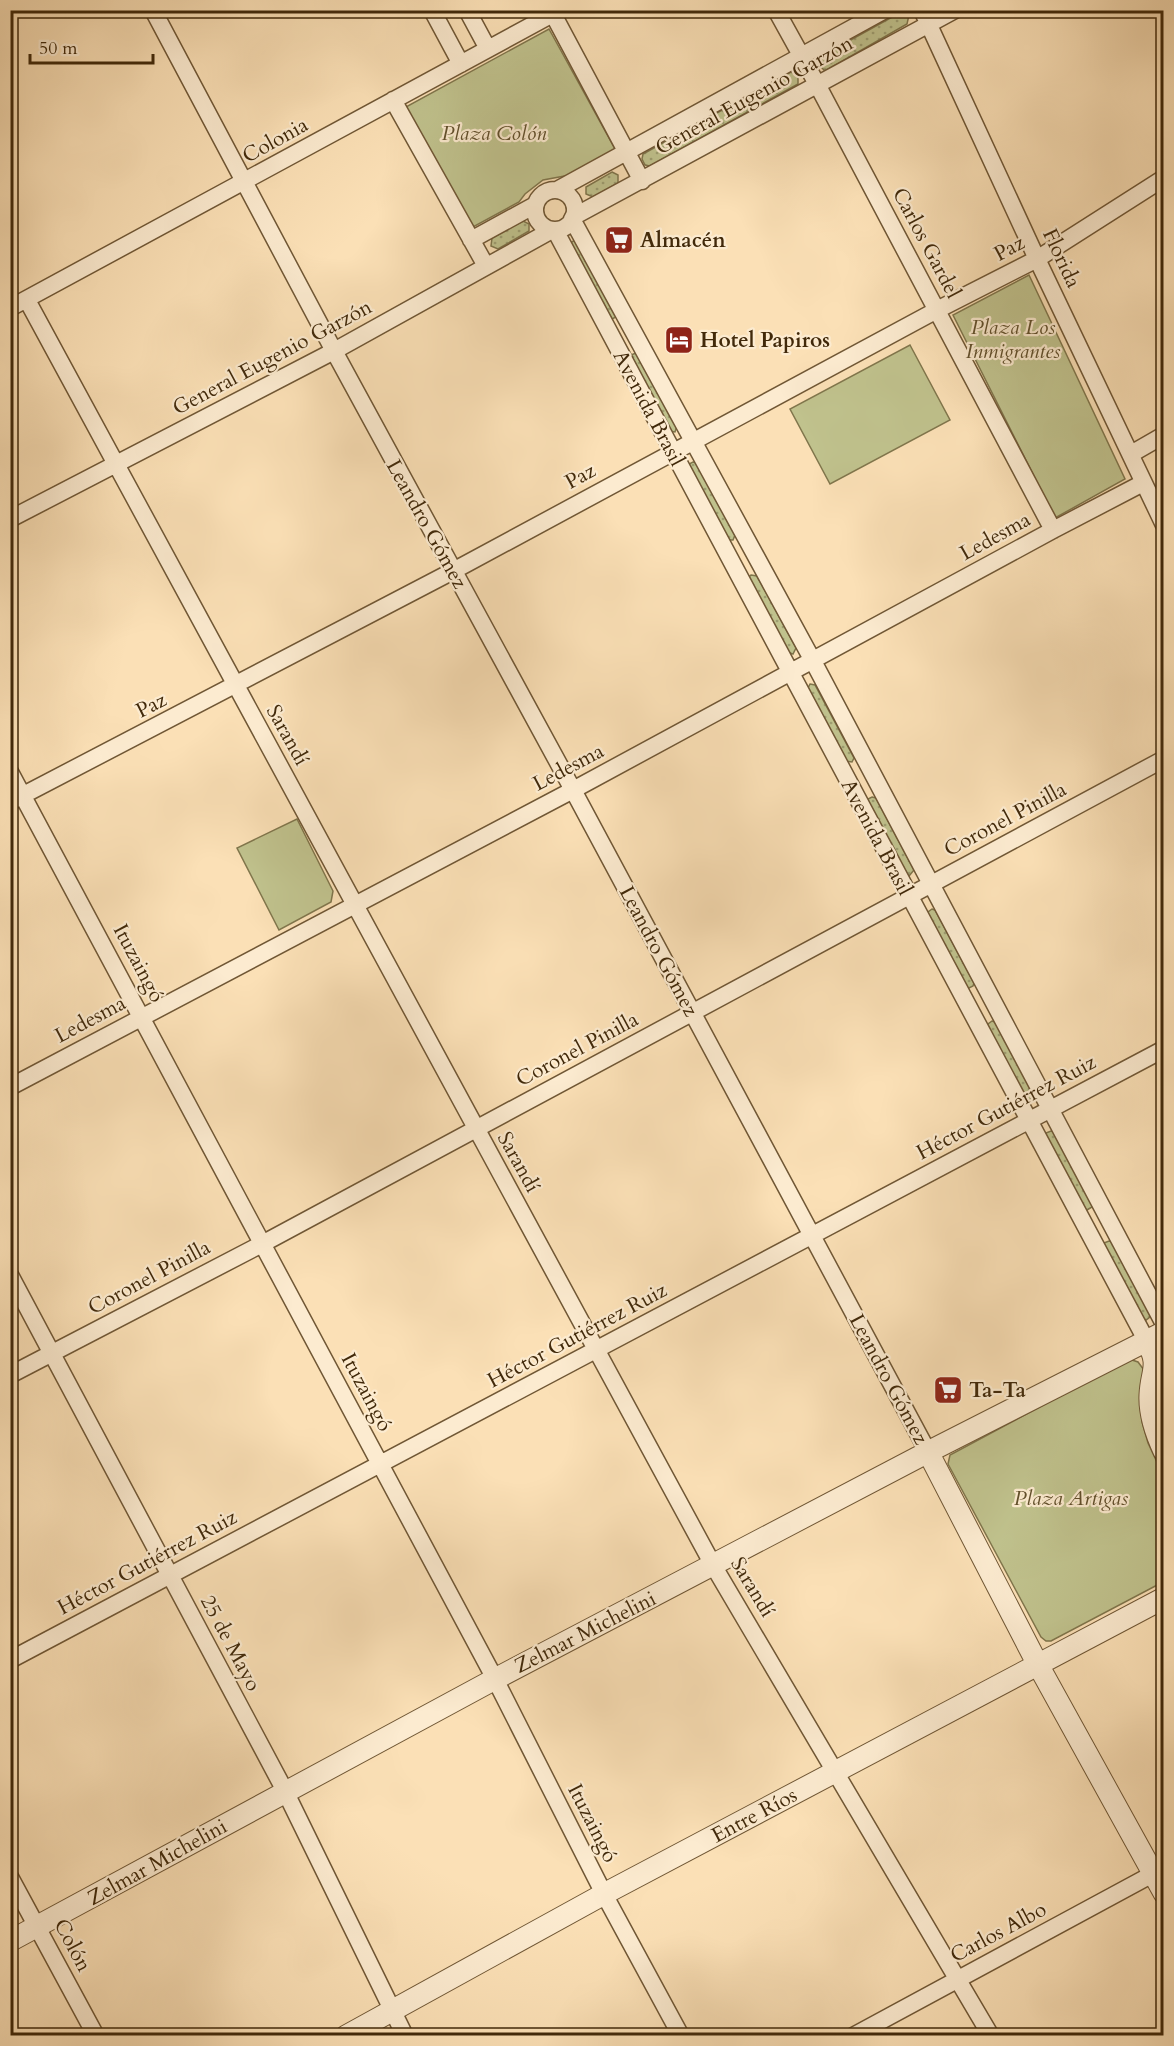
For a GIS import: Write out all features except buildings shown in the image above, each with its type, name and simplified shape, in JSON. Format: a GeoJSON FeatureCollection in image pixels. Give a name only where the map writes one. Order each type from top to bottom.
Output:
{"type":"FeatureCollection","features":[{"type":"Feature","properties":{"kind":"street","name":"Leandro Gómez"},"geometry":{"type":"LineString","coordinates":[[153,10],[334,351],[573,790],[928,1452],[1037,1663],[1158,1871],[1164,1893]]}},
{"type":"Feature","properties":{"kind":"street"},"geometry":{"type":"LineString","coordinates":[[432,10],[460,64]]}},
{"type":"Feature","properties":{"kind":"street"},"geometry":{"type":"LineString","coordinates":[[467,10],[488,49]]}},
{"type":"Feature","properties":{"kind":"street","name":"Carlos Gardel"},"geometry":{"type":"LineString","coordinates":[[776,10],[1053,530]]}},
{"type":"Feature","properties":{"kind":"street","name":"General Eugenio Garzón"},"geometry":{"type":"LineString","coordinates":[[557,190],[885,10]]}},
{"type":"Feature","properties":{"kind":"street","name":"General Eugenio Garzón"},"geometry":{"type":"LineString","coordinates":[[573,218],[818,86],[925,18],[955,10]]}},
{"type":"Feature","properties":{"kind":"street","name":"Colonia"},"geometry":{"type":"LineString","coordinates":[[10,308],[556,12]]}},
{"type":"Feature","properties":{"kind":"street"},"geometry":{"type":"LineString","coordinates":[[556,12],[642,181]]}},
{"type":"Feature","properties":{"kind":"street","name":"Florida"},"geometry":{"type":"LineString","coordinates":[[925,18],[1164,525]]}},
{"type":"Feature","properties":{"kind":"street"},"geometry":{"type":"LineString","coordinates":[[393,100],[486,266]]}},
{"type":"Feature","properties":{"kind":"street","name":"Paz"},"geometry":{"type":"LineString","coordinates":[[17,799],[236,686],[693,440],[1037,259],[1164,178]]}},
{"type":"Feature","properties":{"kind":"street"},"geometry":{"type":"LineString","coordinates":[[471,240],[535,205],[543,194],[557,190],[569,197],[575,210],[573,218],[562,229],[553,230],[544,227],[538,221],[535,205]]}},
{"type":"Feature","properties":{"kind":"street","name":"Avenida Brasil"},"geometry":{"type":"LineString","coordinates":[[573,218],[813,661],[1164,1324]]}},
{"type":"Feature","properties":{"kind":"street","name":"General Eugenio Garzón"},"geometry":{"type":"LineString","coordinates":[[10,519],[334,351],[553,230]]}},
{"type":"Feature","properties":{"kind":"street","name":"Avenida Brasil"},"geometry":{"type":"LineString","coordinates":[[553,230],[1028,1121],[1155,1336],[1155,1368],[1150,1396],[1154,1430],[1164,1451]]}},
{"type":"Feature","properties":{"kind":"street","name":"Sarandí"},"geometry":{"type":"LineString","coordinates":[[27,300],[713,1565],[991,2036]]}},
{"type":"Feature","properties":{"kind":"street"},"geometry":{"type":"LineString","coordinates":[[1131,454],[1164,435]]}},
{"type":"Feature","properties":{"kind":"street","name":"Ledesma"},"geometry":{"type":"LineString","coordinates":[[10,1087],[573,790],[1143,483]]}},
{"type":"Feature","properties":{"kind":"street","name":"Coronel Pinilla"},"geometry":{"type":"LineString","coordinates":[[10,1375],[262,1244],[1164,759]]}},
{"type":"Feature","properties":{"kind":"street","name":"Ituzaingó"},"geometry":{"type":"LineString","coordinates":[[10,772],[17,799],[143,1017],[495,1679],[604,1894],[681,2036]]}},
{"type":"Feature","properties":{"kind":"street","name":"Héctor Gutiérrez Ruiz"},"geometry":{"type":"LineString","coordinates":[[10,1660],[1164,1049]]}},
{"type":"Feature","properties":{"kind":"street","name":"25 de Mayo"},"geometry":{"type":"LineString","coordinates":[[10,1275],[285,1791],[405,2036]]}},
{"type":"Feature","properties":{"kind":"street","name":"Zelmar Michelini"},"geometry":{"type":"LineString","coordinates":[[10,1941],[495,1679],[1155,1336]]}},
{"type":"Feature","properties":{"kind":"street","name":"Entre Ríos"},"geometry":{"type":"LineString","coordinates":[[346,2036],[604,1894],[1037,1663],[1164,1598]]}},
{"type":"Feature","properties":{"kind":"street","name":"Carlos Albo"},"geometry":{"type":"LineString","coordinates":[[853,2036],[1158,1871]]}},
{"type":"Feature","properties":{"kind":"street","name":"Colón"},"geometry":{"type":"LineString","coordinates":[[10,1877],[96,2036]]}},
{"type":"Feature","properties":{"kind":"green space"},"geometry":{"type":"Polygon","coordinates":[[[903,11],[909,15],[907,24],[825,71],[819,65],[818,58],[903,11]]]}},
{"type":"Feature","properties":{"kind":"green space","name":"Plaza Colón"},"geometry":{"type":"Polygon","coordinates":[[[549,29],[615,149],[570,175],[543,180],[525,194],[519,202],[473,227],[404,108],[549,29]]]}},
{"type":"Feature","properties":{"kind":"green space"},"geometry":{"type":"Polygon","coordinates":[[[791,72],[798,76],[798,84],[650,166],[645,165],[642,159],[643,154],[791,72]]]}},
{"type":"Feature","properties":{"kind":"green space"},"geometry":{"type":"Polygon","coordinates":[[[612,172],[618,175],[618,183],[593,197],[586,194],[586,187],[612,172]]]}},
{"type":"Feature","properties":{"kind":"green space"},"geometry":{"type":"Polygon","coordinates":[[[523,221],[529,224],[529,231],[498,249],[491,246],[492,238],[523,221]]]}},
{"type":"Feature","properties":{"kind":"green space"},"geometry":{"type":"Polygon","coordinates":[[[575,240],[616,317],[612,319],[570,243],[575,240]]]}},
{"type":"Feature","properties":{"kind":"green space","name":"Plaza Los Inmigrantes"},"geometry":{"type":"Polygon","coordinates":[[[1029,275],[1125,479],[1055,518],[953,315],[1029,275]]]}},
{"type":"Feature","properties":{"kind":"green space"},"geometry":{"type":"Polygon","coordinates":[[[910,345],[950,420],[830,484],[790,409],[910,345]]]}},
{"type":"Feature","properties":{"kind":"green space"},"geometry":{"type":"Polygon","coordinates":[[[639,354],[677,426],[675,432],[669,431],[631,355],[639,354]]]}},
{"type":"Feature","properties":{"kind":"green space"},"geometry":{"type":"Polygon","coordinates":[[[697,463],[735,535],[733,540],[727,540],[689,464],[697,463]]]}},
{"type":"Feature","properties":{"kind":"green space"},"geometry":{"type":"Polygon","coordinates":[[[757,576],[796,648],[793,654],[787,652],[749,577],[757,576]]]}},
{"type":"Feature","properties":{"kind":"green space"},"geometry":{"type":"Polygon","coordinates":[[[810,684],[815,685],[854,758],[852,762],[845,761],[807,690],[810,684]]]}},
{"type":"Feature","properties":{"kind":"green space"},"geometry":{"type":"Polygon","coordinates":[[[872,797],[876,798],[914,870],[909,876],[905,874],[867,803],[872,797]]]}},
{"type":"Feature","properties":{"kind":"green space"},"geometry":{"type":"Polygon","coordinates":[[[297,819],[333,891],[331,902],[279,930],[237,848],[297,819]]]}},
{"type":"Feature","properties":{"kind":"green space"},"geometry":{"type":"Polygon","coordinates":[[[932,909],[935,910],[974,983],[969,988],[965,987],[927,915],[932,909]]]}},
{"type":"Feature","properties":{"kind":"green space"},"geometry":{"type":"Polygon","coordinates":[[[992,1021],[995,1022],[1034,1095],[1029,1100],[1025,1099],[987,1027],[992,1021]]]}},
{"type":"Feature","properties":{"kind":"green space"},"geometry":{"type":"Polygon","coordinates":[[[1054,1132],[1093,1204],[1087,1210],[1046,1136],[1046,1133],[1054,1132]]]}},
{"type":"Feature","properties":{"kind":"green space"},"geometry":{"type":"Polygon","coordinates":[[[1113,1242],[1151,1314],[1146,1320],[1142,1318],[1105,1247],[1104,1243],[1113,1242]]]}},
{"type":"Feature","properties":{"kind":"green space","name":"Plaza Artigas"},"geometry":{"type":"Polygon","coordinates":[[[1129,1359],[1138,1362],[1144,1370],[1142,1422],[1148,1443],[1163,1475],[1163,1582],[1051,1641],[1046,1641],[1041,1637],[948,1464],[950,1455],[1129,1359]]]}},
{"type":"Feature","properties":{"kind":"place","name":"Almacén"},"geometry":{"type":"Point","coordinates":[619,240]}},
{"type":"Feature","properties":{"kind":"place","name":"Hotel Papiros"},"geometry":{"type":"Point","coordinates":[679,340]}},
{"type":"Feature","properties":{"kind":"place","name":"Ta-Ta"},"geometry":{"type":"Point","coordinates":[948,1390]}}]}
